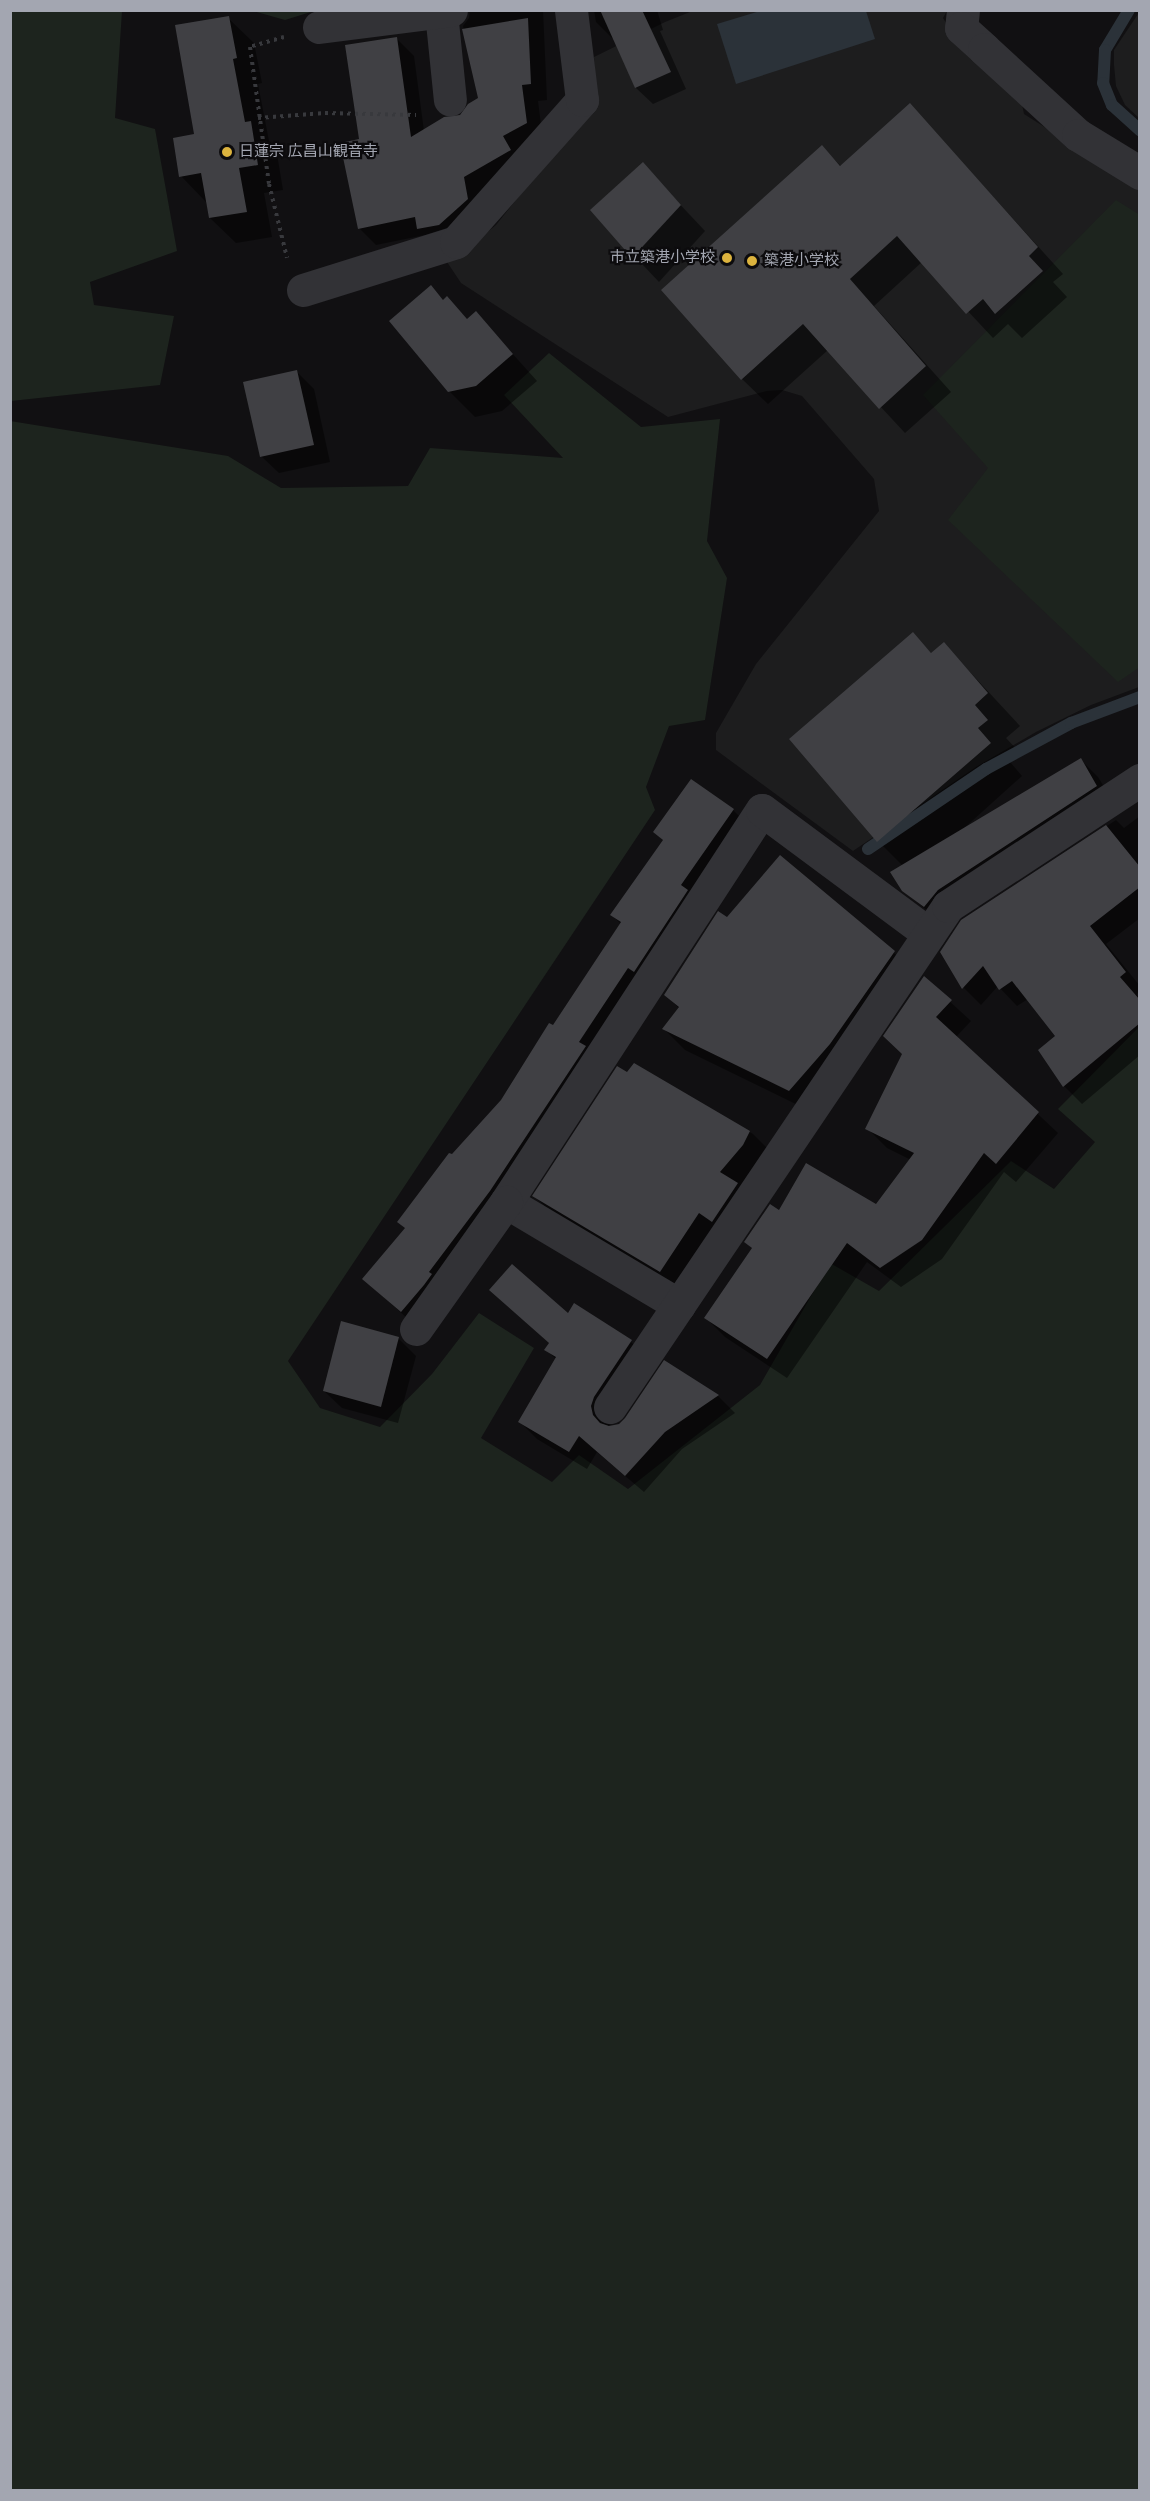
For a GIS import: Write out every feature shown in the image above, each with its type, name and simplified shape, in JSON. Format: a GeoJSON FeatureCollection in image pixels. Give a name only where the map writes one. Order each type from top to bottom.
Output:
{"type":"FeatureCollection","features":[{"type":"Feature","properties":{"kind":"street"},"geometry":{"type":"LineString","coordinates":[[303,290],[456,242],[582,100],[572,10]]}},
{"type":"Feature","properties":{"kind":"street"},"geometry":{"type":"LineString","coordinates":[[963,10],[961,28],[1078,135],[1140,172]]}},
{"type":"Feature","properties":{"kind":"street"},"geometry":{"type":"LineString","coordinates":[[320,27],[446,11],[450,100]]}},
{"type":"Feature","properties":{"kind":"street"},"geometry":{"type":"LineString","coordinates":[[610,1407],[948,906],[1140,780]]}},
{"type":"Feature","properties":{"kind":"street"},"geometry":{"type":"LineString","coordinates":[[416,1329],[507,1202],[762,810],[929,934]]}},
{"type":"Feature","properties":{"kind":"street"},"geometry":{"type":"LineString","coordinates":[[507,1202],[679,1305]]}},
{"type":"Feature","properties":{"kind":"path"},"geometry":{"type":"LineString","coordinates":[[303,290],[289,267],[269,184],[249,47],[320,27]]}},
{"type":"Feature","properties":{"kind":"path"},"geometry":{"type":"LineString","coordinates":[[258,118],[325,113],[419,116],[450,100]]}},
{"type":"Feature","properties":{"kind":"shaded area"},"geometry":{"type":"Polygon","coordinates":[[[695,10],[947,11],[943,18],[965,52],[1020,94],[1024,114],[1139,187],[1139,687],[1091,705],[1036,732],[976,767],[853,851],[716,750],[716,733],[756,664],[879,511],[874,479],[802,396],[782,390],[767,391],[668,417],[461,283],[445,259],[463,252],[496,225],[589,108],[595,87],[594,57],[695,10]]]}},
{"type":"Feature","properties":{"kind":"shaded area"},"geometry":{"type":"Polygon","coordinates":[[[10,11],[122,11],[115,118],[155,129],[177,251],[90,282],[94,305],[174,316],[160,385],[11,401],[10,11]]]}},
{"type":"Feature","properties":{"kind":"shaded area"},"geometry":{"type":"Polygon","coordinates":[[[253,11],[314,11],[285,20],[253,11]]]}},
{"type":"Feature","properties":{"kind":"shaded area"},"geometry":{"type":"Polygon","coordinates":[[[760,11],[866,11],[875,39],[736,84],[717,24],[760,11]]]}},
{"type":"Feature","properties":{"kind":"shaded area"},"geometry":{"type":"Polygon","coordinates":[[[1140,11],[1139,118],[1125,105],[1116,86],[1114,50],[1140,11]]]}},
{"type":"Feature","properties":{"kind":"shaded area"},"geometry":{"type":"Polygon","coordinates":[[[1116,200],[1140,215],[1140,667],[1118,682],[948,520],[988,468],[923,395],[1116,200]]]}},
{"type":"Feature","properties":{"kind":"shaded area"},"geometry":{"type":"Polygon","coordinates":[[[549,353],[641,427],[720,419],[707,541],[727,578],[705,720],[669,726],[646,787],[655,810],[288,1361],[320,1408],[380,1427],[432,1374],[479,1313],[534,1348],[481,1438],[552,1482],[579,1455],[628,1489],[760,1385],[830,1263],[879,1291],[1011,1161],[1054,1189],[1095,1142],[1058,1109],[1139,1027],[1139,2490],[11,2490],[10,421],[228,456],[281,488],[408,486],[430,448],[563,458],[504,395],[549,353]]]}},
{"type":"Feature","properties":{"kind":"building"},"geometry":{"type":"Polygon","coordinates":[[[600,10],[642,10],[671,72],[635,88],[600,10]]]}},
{"type":"Feature","properties":{"kind":"building"},"geometry":{"type":"Polygon","coordinates":[[[229,16],[237,58],[233,59],[245,122],[251,121],[258,165],[239,168],[247,212],[209,218],[201,173],[179,177],[173,138],[194,134],[175,25],[229,16]]]}},
{"type":"Feature","properties":{"kind":"building"},"geometry":{"type":"Polygon","coordinates":[[[528,18],[531,84],[522,85],[527,123],[503,136],[511,150],[464,177],[468,199],[439,225],[417,229],[415,217],[358,229],[340,143],[359,139],[345,45],[397,37],[411,137],[444,117],[460,115],[468,104],[478,98],[462,29],[528,18]]]}},
{"type":"Feature","properties":{"kind":"building","name":"築港小学校"},"geometry":{"type":"Polygon","coordinates":[[[910,103],[1038,247],[1029,256],[1043,271],[995,314],[983,299],[966,314],[897,236],[850,279],[926,366],[879,409],[803,324],[741,380],[661,290],[822,145],[840,166],[910,103]]]}},
{"type":"Feature","properties":{"kind":"building"},"geometry":{"type":"Polygon","coordinates":[[[643,162],[681,205],[632,258],[590,210],[643,162]]]}},
{"type":"Feature","properties":{"kind":"building"},"geometry":{"type":"Polygon","coordinates":[[[431,285],[443,300],[447,296],[467,319],[476,311],[513,354],[476,386],[448,392],[389,321],[431,285]]]}},
{"type":"Feature","properties":{"kind":"building"},"geometry":{"type":"Polygon","coordinates":[[[297,370],[314,445],[260,457],[243,382],[297,370]]]}},
{"type":"Feature","properties":{"kind":"building"},"geometry":{"type":"Polygon","coordinates":[[[913,632],[931,653],[944,642],[988,693],[975,705],[988,720],[978,728],[991,743],[877,842],[789,739],[913,632]]]}},
{"type":"Feature","properties":{"kind":"building"},"geometry":{"type":"Polygon","coordinates":[[[1081,758],[1097,786],[938,890],[924,907],[902,891],[890,872],[1081,758]]]}},
{"type":"Feature","properties":{"kind":"building"},"geometry":{"type":"Polygon","coordinates":[[[691,779],[734,809],[681,885],[688,890],[634,972],[628,968],[579,1042],[586,1046],[490,1191],[429,1272],[432,1274],[424,1285],[401,1312],[362,1279],[405,1228],[397,1222],[449,1153],[452,1154],[501,1100],[549,1023],[553,1025],[621,922],[610,915],[663,840],[653,832],[691,779]]]}},
{"type":"Feature","properties":{"kind":"building"},"geometry":{"type":"Polygon","coordinates":[[[1106,825],[1140,867],[1140,887],[1090,926],[1126,972],[1120,977],[1140,1000],[1140,1023],[1063,1087],[1038,1050],[1055,1036],[1012,981],[999,990],[983,966],[962,989],[940,952],[961,920],[1106,825]]]}},
{"type":"Feature","properties":{"kind":"building"},"geometry":{"type":"Polygon","coordinates":[[[780,855],[895,951],[830,1044],[789,1091],[662,1029],[679,1007],[664,995],[718,911],[727,917],[780,855]]]}},
{"type":"Feature","properties":{"kind":"building"},"geometry":{"type":"Polygon","coordinates":[[[924,976],[952,1000],[936,1017],[1039,1112],[996,1164],[984,1153],[922,1240],[880,1268],[847,1243],[767,1359],[704,1318],[752,1248],[744,1242],[770,1204],[779,1210],[806,1163],[876,1204],[914,1153],[865,1129],[902,1054],[883,1036],[924,976]]]}},
{"type":"Feature","properties":{"kind":"building"},"geometry":{"type":"Polygon","coordinates":[[[634,1063],[750,1131],[743,1145],[720,1172],[738,1183],[712,1222],[699,1213],[660,1272],[532,1196],[617,1066],[627,1072],[634,1063]]]}},
{"type":"Feature","properties":{"kind":"building"},"geometry":{"type":"Polygon","coordinates":[[[512,1264],[568,1313],[574,1303],[632,1340],[594,1397],[591,1406],[593,1415],[600,1423],[609,1426],[619,1424],[664,1360],[719,1395],[665,1432],[625,1476],[579,1436],[569,1452],[518,1422],[556,1357],[544,1350],[549,1343],[489,1290],[512,1264]]]}},
{"type":"Feature","properties":{"kind":"building"},"geometry":{"type":"Polygon","coordinates":[[[341,1321],[399,1337],[381,1407],[323,1391],[341,1321]]]}},
{"type":"Feature","properties":{"kind":"waterway"},"geometry":{"type":"LineString","coordinates":[[1129,10],[1105,50],[1103,83],[1112,105],[1140,130]]}},
{"type":"Feature","properties":{"kind":"waterway"},"geometry":{"type":"LineString","coordinates":[[868,849],[986,769],[1071,723],[1140,697]]}},
{"type":"Feature","properties":{"kind":"place","name":"日蓮宗 広昌山観音寺"},"geometry":{"type":"Point","coordinates":[227,152]}},
{"type":"Feature","properties":{"kind":"place","name":"市立築港小学校"},"geometry":{"type":"Point","coordinates":[727,258]}},
{"type":"Feature","properties":{"kind":"place","name":"築港小学校"},"geometry":{"type":"Point","coordinates":[752,261]}}]}
